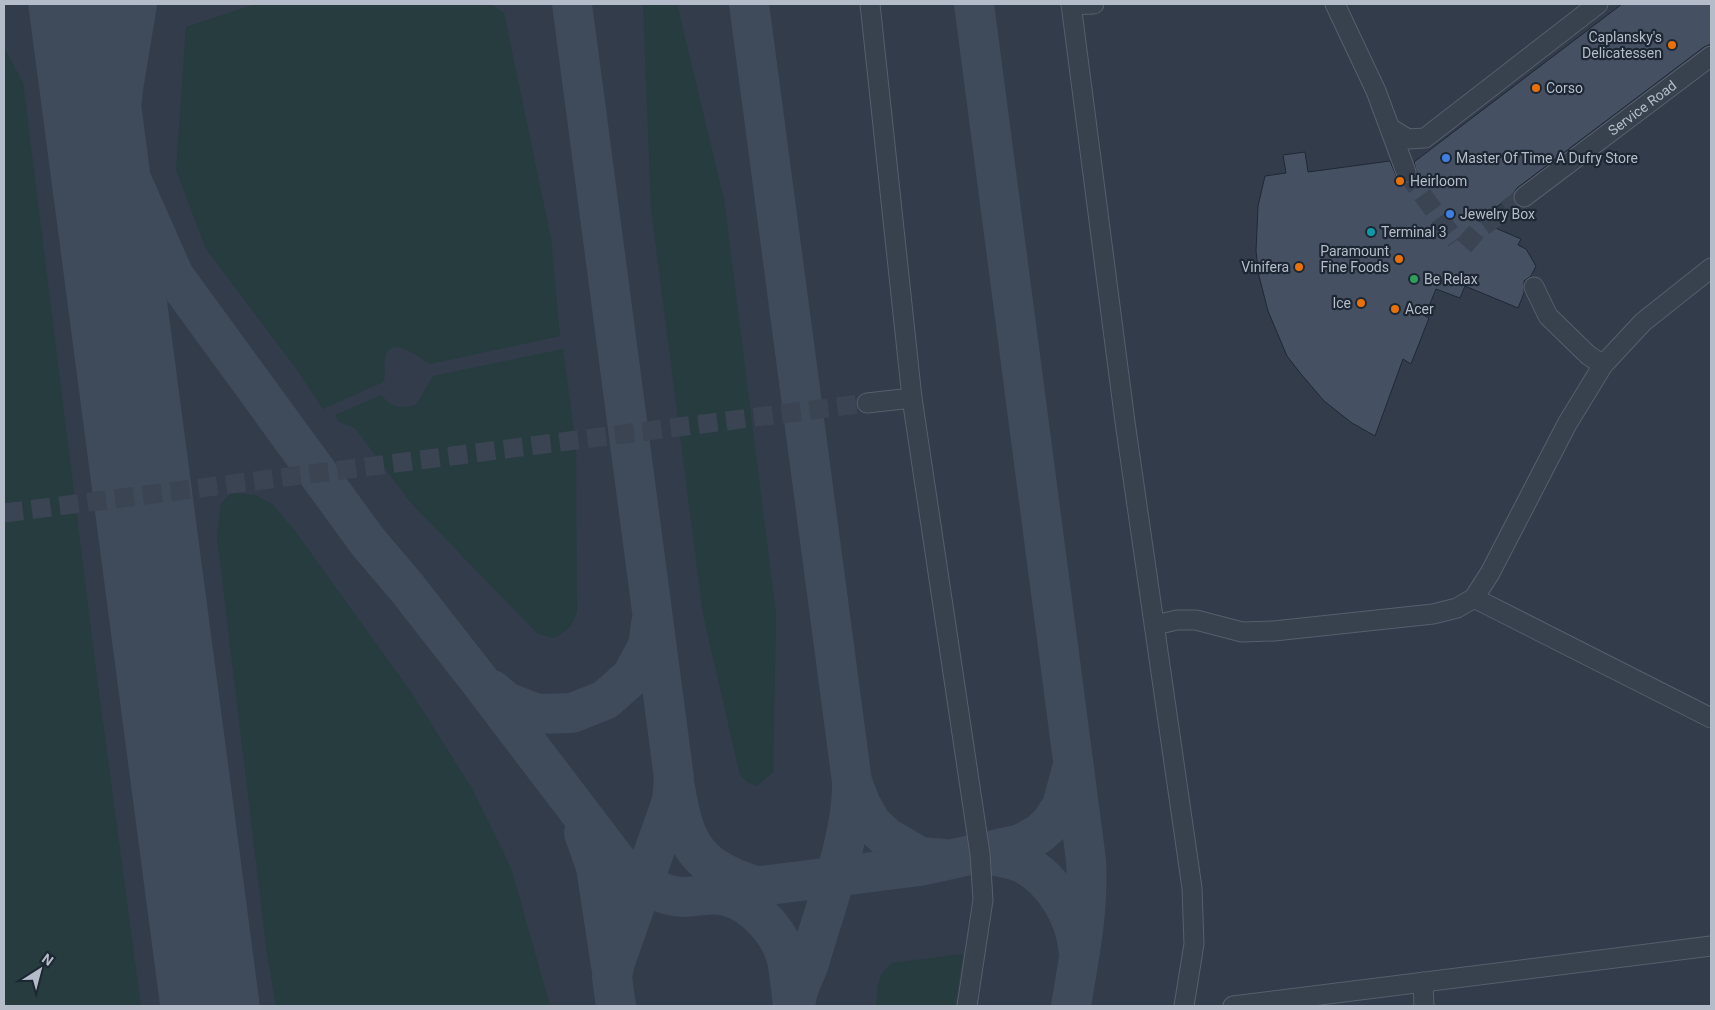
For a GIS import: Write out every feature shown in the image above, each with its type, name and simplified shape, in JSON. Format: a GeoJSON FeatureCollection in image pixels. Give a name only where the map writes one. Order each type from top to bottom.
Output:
{"type":"FeatureCollection","features":[{"type":"Feature","properties":{"kind":"street"},"geometry":{"type":"LineString","coordinates":[[870,4],[912,398],[980,854],[984,900],[967,1006]]}},
{"type":"Feature","properties":{"kind":"street"},"geometry":{"type":"LineString","coordinates":[[1094,4],[1071,4],[1125,422],[1192,888],[1194,944],[1184,1006]]}},
{"type":"Feature","properties":{"kind":"street"},"geometry":{"type":"LineString","coordinates":[[1335,4],[1376,91],[1406,172]]}},
{"type":"Feature","properties":{"kind":"street"},"geometry":{"type":"LineString","coordinates":[[1390,128],[1408,139],[1425,138],[1598,4]]}},
{"type":"Feature","properties":{"kind":"street","name":"Service Road"},"geometry":{"type":"LineString","coordinates":[[1524,197],[1708,63]]}},
{"type":"Feature","properties":{"kind":"street"},"geometry":{"type":"LineString","coordinates":[[1155,625],[1177,620],[1196,620],[1242,632],[1274,631],[1433,614],[1457,608],[1474,598],[1490,572],[1567,424],[1603,365],[1643,322],[1711,268]]}},
{"type":"Feature","properties":{"kind":"street"},"geometry":{"type":"LineString","coordinates":[[1534,287],[1548,316],[1588,355],[1603,365]]}},
{"type":"Feature","properties":{"kind":"street"},"geometry":{"type":"LineString","coordinates":[[867,403],[912,398]]}},
{"type":"Feature","properties":{"kind":"street"},"geometry":{"type":"LineString","coordinates":[[1474,598],[1711,718]]}},
{"type":"Feature","properties":{"kind":"street"},"geometry":{"type":"LineString","coordinates":[[1233,1006],[1711,946]]}},
{"type":"Feature","properties":{"kind":"street"},"geometry":{"type":"LineString","coordinates":[[1423,982],[1424,1006]]}},
{"type":"Feature","properties":{"kind":"shaded area"},"geometry":{"type":"Polygon","coordinates":[[[4,4],[1711,4],[1711,1006],[4,1006],[4,4]]]}},
{"type":"Feature","properties":{"kind":"green space"},"geometry":{"type":"Polygon","coordinates":[[[256,4],[491,4],[504,13],[551,239],[560,336],[430,364],[405,349],[392,348],[388,351],[385,359],[383,382],[323,409],[295,367],[206,249],[176,170],[186,27],[256,4]]]}},
{"type":"Feature","properties":{"kind":"green space"},"geometry":{"type":"Polygon","coordinates":[[[643,4],[677,4],[724,200],[776,615],[773,772],[757,786],[747,782],[740,775],[703,614],[651,208],[643,4]]]}},
{"type":"Feature","properties":{"kind":"green space"},"geometry":{"type":"Polygon","coordinates":[[[4,51],[6,51],[23,83],[99,693],[141,1006],[4,1006],[4,51]]]}},
{"type":"Feature","properties":{"kind":"green space"},"geometry":{"type":"Polygon","coordinates":[[[563,349],[576,449],[577,612],[568,628],[553,638],[537,633],[411,503],[355,428],[339,422],[335,415],[381,395],[393,405],[406,407],[416,405],[433,376],[563,349]]]}},
{"type":"Feature","properties":{"kind":"green space"},"geometry":{"type":"Polygon","coordinates":[[[231,493],[255,495],[272,504],[295,531],[411,692],[471,787],[511,868],[550,1006],[276,1006],[267,953],[217,537],[221,503],[231,493]]]}},
{"type":"Feature","properties":{"kind":"green space"},"geometry":{"type":"Polygon","coordinates":[[[963,954],[955,1006],[876,1006],[878,984],[882,973],[892,963],[963,954]]]}},
{"type":"Feature","properties":{"kind":"building","name":"Terminal 3"},"geometry":{"type":"Polygon","coordinates":[[[1622,4],[1711,4],[1711,44],[1704,47],[1517,188],[1513,194],[1479,221],[1521,239],[1518,245],[1526,249],[1536,266],[1531,276],[1524,281],[1524,293],[1518,308],[1465,286],[1460,298],[1436,289],[1425,316],[1429,318],[1411,364],[1403,359],[1375,436],[1352,423],[1324,401],[1287,356],[1268,311],[1259,276],[1256,251],[1258,206],[1265,176],[1286,173],[1283,155],[1305,152],[1308,172],[1390,161],[1398,180],[1410,182],[1417,174],[1414,162],[1622,4]]]}},
{"type":"Feature","properties":{"kind":"taxiway"},"geometry":{"type":"LineString","coordinates":[[55,4],[74,27],[85,56],[87,26],[96,4]]}},
{"type":"Feature","properties":{"kind":"taxiway"},"geometry":{"type":"LineString","coordinates":[[137,4],[123,89],[117,147],[117,233],[141,485]]}},
{"type":"Feature","properties":{"kind":"taxiway"},"geometry":{"type":"LineString","coordinates":[[572,4],[674,778],[672,801],[615,962],[612,977],[616,1006]]}},
{"type":"Feature","properties":{"kind":"taxiway"},"geometry":{"type":"LineString","coordinates":[[749,4],[852,782],[851,803],[843,848],[810,960],[798,989],[796,1000]]}},
{"type":"Feature","properties":{"kind":"taxiway"},"geometry":{"type":"LineString","coordinates":[[974,4],[1086,860],[1085,915],[1071,1006]]}},
{"type":"Feature","properties":{"kind":"taxiway"},"geometry":{"type":"LineString","coordinates":[[85,56],[117,147],[174,276],[368,542],[407,588],[479,680],[622,868],[643,884],[666,894],[684,897],[715,894],[736,899],[756,912],[764,920],[779,939],[784,950],[793,1006]]}},
{"type":"Feature","properties":{"kind":"taxiway"},"geometry":{"type":"LineString","coordinates":[[492,690],[506,702],[537,714],[572,713],[605,700],[631,677],[648,646],[651,624]]}},
{"type":"Feature","properties":{"kind":"taxiway"},"geometry":{"type":"LineString","coordinates":[[713,892],[920,866],[1021,844],[1039,834],[1050,824],[1062,806],[1072,769]]}},
{"type":"Feature","properties":{"kind":"taxiway"},"geometry":{"type":"LineString","coordinates":[[852,782],[861,805],[872,824],[886,837],[920,857],[944,859]]}},
{"type":"Feature","properties":{"kind":"taxiway"},"geometry":{"type":"LineString","coordinates":[[675,787],[684,826],[690,841],[698,853],[721,872],[758,887]]}},
{"type":"Feature","properties":{"kind":"taxiway"},"geometry":{"type":"LineString","coordinates":[[584,833],[596,867],[611,966]]}},
{"type":"Feature","properties":{"kind":"taxiway"},"geometry":{"type":"LineString","coordinates":[[981,854],[1016,861],[1026,865],[1046,880],[1068,912],[1073,923],[1078,947]]}},
{"type":"Feature","properties":{"kind":"runway"},"geometry":{"type":"LineString","coordinates":[[78,4],[210,1006]]}},
{"type":"Feature","properties":{"kind":"tunnel"},"geometry":{"type":"LineString","coordinates":[[1406,172],[1456,241]]}},
{"type":"Feature","properties":{"kind":"tunnel"},"geometry":{"type":"LineString","coordinates":[[1464,246],[1477,231],[1524,197]]}},
{"type":"Feature","properties":{"kind":"tunnel"},"geometry":{"type":"LineString","coordinates":[[4,513],[867,403]]}},
{"type":"Feature","properties":{"kind":"place","name":"Caplansky's Delicatessen"},"geometry":{"type":"Point","coordinates":[1672,45]}},
{"type":"Feature","properties":{"kind":"place","name":"Corso"},"geometry":{"type":"Point","coordinates":[1536,88]}},
{"type":"Feature","properties":{"kind":"place","name":"Master Of Time A Dufry Store"},"geometry":{"type":"Point","coordinates":[1446,158]}},
{"type":"Feature","properties":{"kind":"place","name":"Heirloom"},"geometry":{"type":"Point","coordinates":[1400,181]}},
{"type":"Feature","properties":{"kind":"place","name":"Jewelry Box"},"geometry":{"type":"Point","coordinates":[1450,214]}},
{"type":"Feature","properties":{"kind":"place","name":"Terminal 3"},"geometry":{"type":"Point","coordinates":[1371,232]}},
{"type":"Feature","properties":{"kind":"place","name":"Paramount Fine Foods"},"geometry":{"type":"Point","coordinates":[1399,259]}},
{"type":"Feature","properties":{"kind":"place","name":"Vinifera"},"geometry":{"type":"Point","coordinates":[1299,267]}},
{"type":"Feature","properties":{"kind":"place","name":"Be Relax"},"geometry":{"type":"Point","coordinates":[1414,279]}},
{"type":"Feature","properties":{"kind":"place","name":"Ice"},"geometry":{"type":"Point","coordinates":[1361,303]}},
{"type":"Feature","properties":{"kind":"place","name":"Acer"},"geometry":{"type":"Point","coordinates":[1395,309]}}]}
